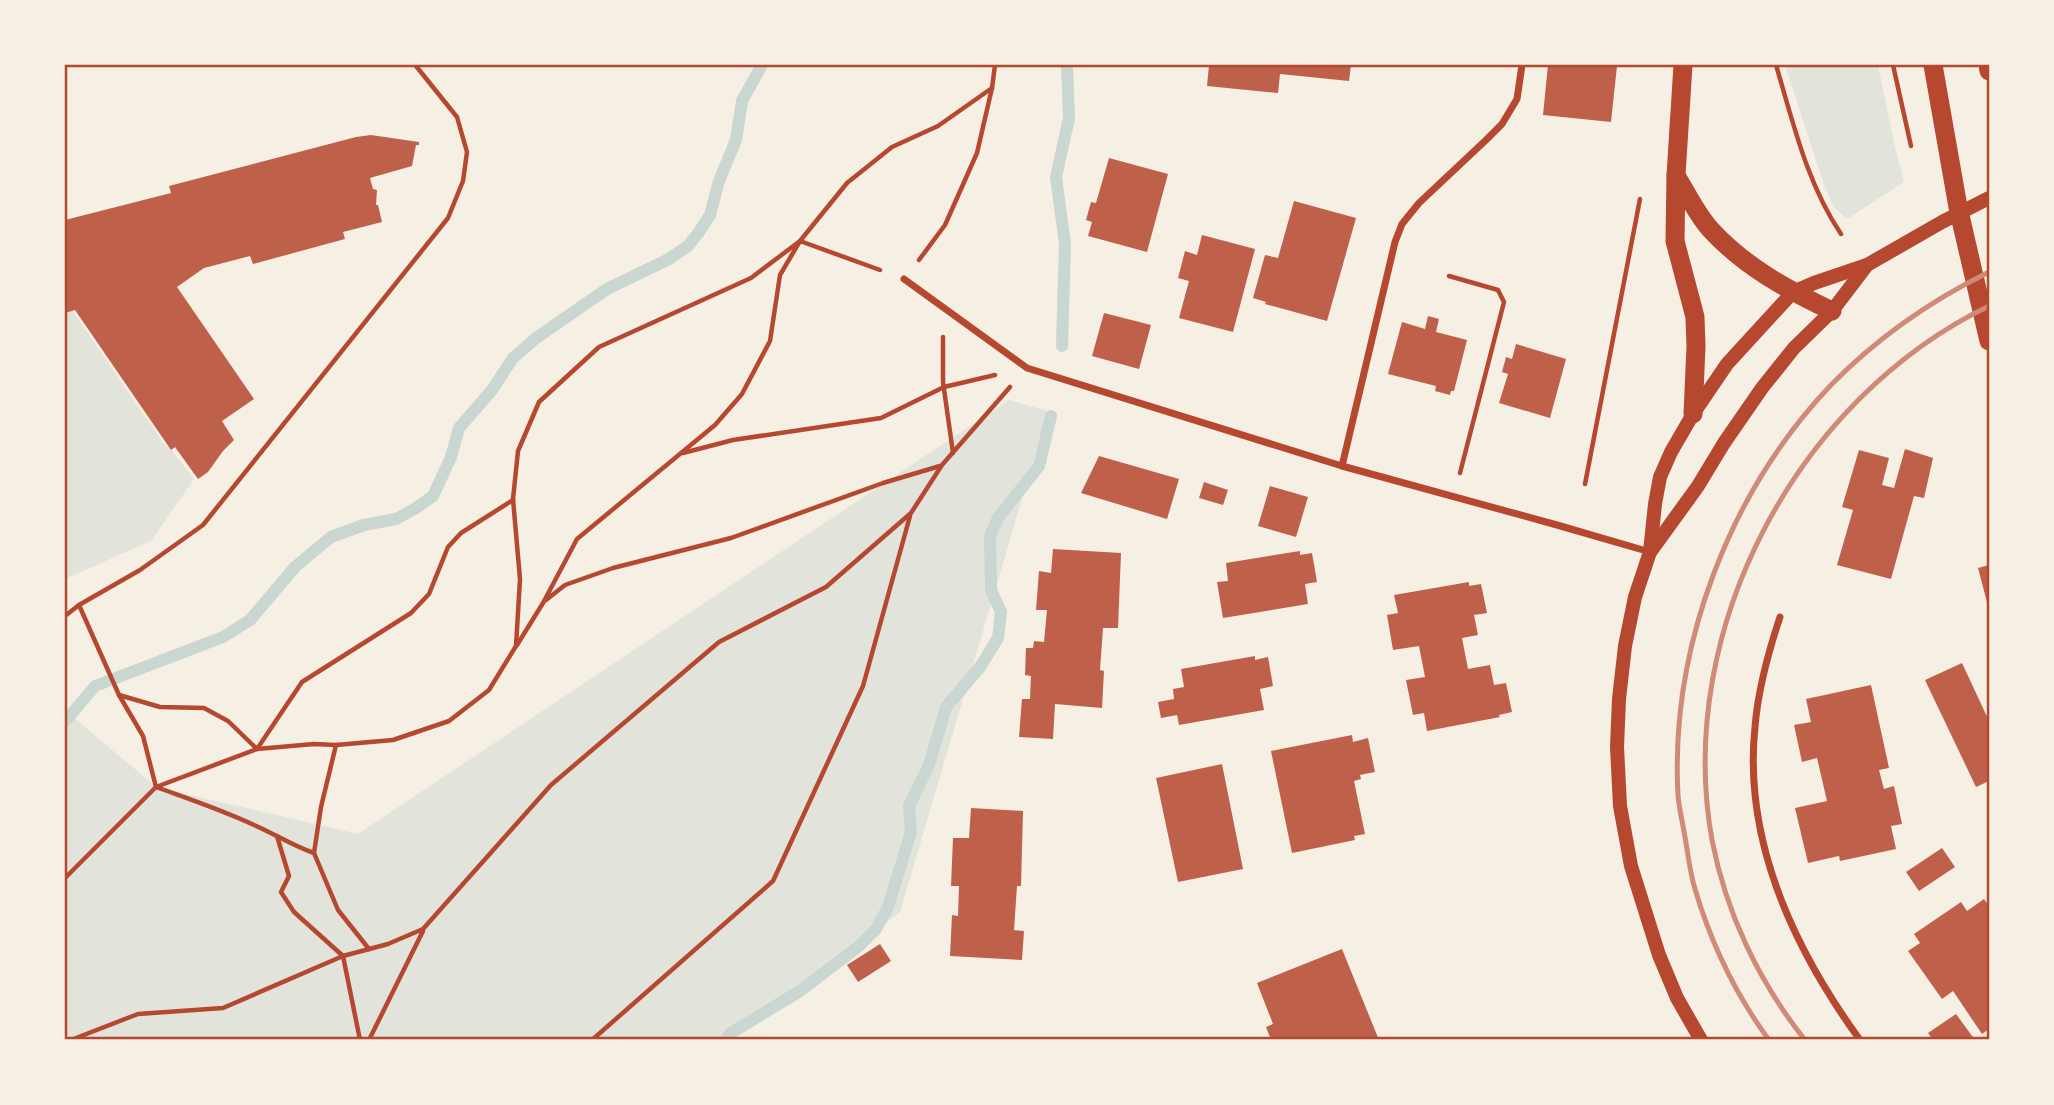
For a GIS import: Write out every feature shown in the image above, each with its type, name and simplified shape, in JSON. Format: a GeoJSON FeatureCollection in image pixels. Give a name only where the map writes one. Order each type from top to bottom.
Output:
{"type":"FeatureCollection","features":[{"type":"Feature","properties":{"kind":"highway"},"geometry":{"type":"LineString","coordinates":[[1683,65],[1675,241],[1695,317],[1693,414]]}},
{"type":"Feature","properties":{"kind":"highway"},"geometry":{"type":"LineString","coordinates":[[1933,65],[1958,207],[1989,341]]}},
{"type":"Feature","properties":{"kind":"highway"},"geometry":{"type":"LineString","coordinates":[[1988,65],[1989,71]]}},
{"type":"Feature","properties":{"kind":"highway"},"geometry":{"type":"LineString","coordinates":[[1676,175],[1710,229],[1735,252],[1760,272],[1832,311]]}},
{"type":"Feature","properties":{"kind":"main road"},"geometry":{"type":"LineString","coordinates":[[1700,1040],[1677,998],[1659,956],[1631,866],[1620,806],[1617,735],[1625,646],[1635,597],[1650,552],[1660,477],[1693,414],[1727,364],[1793,292],[1814,282],[1867,265],[1989,198]]}},
{"type":"Feature","properties":{"kind":"main road"},"geometry":{"type":"LineString","coordinates":[[1650,552],[1699,486],[1724,443],[1762,388],[1794,348],[1832,311],[1867,265]]}},
{"type":"Feature","properties":{"kind":"street"},"geometry":{"type":"LineString","coordinates":[[1342,466],[1395,242],[1402,224],[1419,203],[1502,124],[1517,99],[1522,65]]}},
{"type":"Feature","properties":{"kind":"street"},"geometry":{"type":"LineString","coordinates":[[904,279],[1027,368],[1342,466],[1650,552]]}},
{"type":"Feature","properties":{"kind":"street"},"geometry":{"type":"LineString","coordinates":[[1780,617],[1767,658],[1755,727],[1755,801],[1770,874],[1784,910],[1799,942],[1842,1016],[1860,1040]]}},
{"type":"Feature","properties":{"kind":"path"},"geometry":{"type":"LineString","coordinates":[[800,242],[904,279],[945,225],[977,153],[995,68],[1002,65]]}},
{"type":"Feature","properties":{"kind":"path"},"geometry":{"type":"LineString","coordinates":[[1776,65],[1805,159],[1829,216],[1841,234]]}},
{"type":"Feature","properties":{"kind":"path"},"geometry":{"type":"LineString","coordinates":[[1893,65],[1911,146]]}},
{"type":"Feature","properties":{"kind":"path"},"geometry":{"type":"LineString","coordinates":[[65,616],[139,570],[203,525],[448,218],[463,181],[467,152],[457,117],[416,66]]}},
{"type":"Feature","properties":{"kind":"path"},"geometry":{"type":"LineString","coordinates":[[65,878],[156,787],[257,749],[393,740],[449,721],[489,690],[543,603],[577,540],[715,425],[742,394],[770,341],[780,275],[800,242],[848,183],[892,147],[938,126],[992,88]]}},
{"type":"Feature","properties":{"kind":"path"},"geometry":{"type":"LineString","coordinates":[[1585,484],[1640,199]]}},
{"type":"Feature","properties":{"kind":"path"},"geometry":{"type":"LineString","coordinates":[[516,646],[520,579],[513,499],[518,451],[539,402],[599,347],[751,278],[800,242]]}},
{"type":"Feature","properties":{"kind":"path"},"geometry":{"type":"LineString","coordinates":[[1449,276],[1498,290],[1504,302],[1463,456]]}},
{"type":"Feature","properties":{"kind":"path"},"geometry":{"type":"LineString","coordinates":[[943,355],[944,387],[953,454]]}},
{"type":"Feature","properties":{"kind":"path"},"geometry":{"type":"LineString","coordinates":[[682,454],[733,440],[881,418],[944,387],[1027,368]]}},
{"type":"Feature","properties":{"kind":"path"},"geometry":{"type":"LineString","coordinates":[[369,1040],[423,929],[551,785],[719,642],[826,587],[911,513],[942,465],[1027,368]]}},
{"type":"Feature","properties":{"kind":"path"},"geometry":{"type":"LineString","coordinates":[[543,603],[565,584],[613,568],[731,538],[883,483],[942,465]]}},
{"type":"Feature","properties":{"kind":"path"},"geometry":{"type":"LineString","coordinates":[[257,749],[302,682],[411,613],[429,594],[448,547],[461,534],[513,499]]}},
{"type":"Feature","properties":{"kind":"path"},"geometry":{"type":"LineString","coordinates":[[592,1040],[774,881],[863,686],[911,513]]}},
{"type":"Feature","properties":{"kind":"path"},"geometry":{"type":"LineString","coordinates":[[79,606],[119,695],[143,736],[156,787]]}},
{"type":"Feature","properties":{"kind":"path"},"geometry":{"type":"LineString","coordinates":[[119,695],[160,707],[204,708],[228,721],[257,749]]}},
{"type":"Feature","properties":{"kind":"path"},"geometry":{"type":"LineString","coordinates":[[336,745],[321,807],[314,853],[338,910],[369,949]]}},
{"type":"Feature","properties":{"kind":"path"},"geometry":{"type":"LineString","coordinates":[[156,787],[199,802],[314,853]]}},
{"type":"Feature","properties":{"kind":"path"},"geometry":{"type":"LineString","coordinates":[[276,836],[289,876],[281,892],[295,912],[343,956],[360,1040]]}},
{"type":"Feature","properties":{"kind":"path"},"geometry":{"type":"LineString","coordinates":[[71,1040],[138,1014],[223,1008],[343,956],[388,944],[423,929]]}},
{"type":"Feature","properties":{"kind":"shaded area"},"geometry":{"type":"Polygon","coordinates":[[[1785,65],[1878,65],[1904,182],[1847,219],[1834,207],[1824,185],[1785,65]]]}},
{"type":"Feature","properties":{"kind":"shaded area"},"geometry":{"type":"Polygon","coordinates":[[[69,306],[166,447],[168,446],[194,479],[151,541],[65,579],[65,307],[69,306]]]}},
{"type":"Feature","properties":{"kind":"shaded area"},"geometry":{"type":"Polygon","coordinates":[[[1009,400],[1048,411],[900,912],[800,991],[731,1033],[725,1040],[65,1040],[65,710],[156,787],[358,834],[1009,400]]]}},
{"type":"Feature","properties":{"kind":"building"},"geometry":{"type":"Polygon","coordinates":[[[1209,65],[1351,65],[1349,81],[1280,74],[1278,93],[1207,86],[1209,65]]]}},
{"type":"Feature","properties":{"kind":"building"},"geometry":{"type":"Polygon","coordinates":[[[1548,65],[1617,66],[1611,122],[1543,115],[1548,65]]]}},
{"type":"Feature","properties":{"kind":"building"},"geometry":{"type":"Polygon","coordinates":[[[371,135],[419,142],[412,166],[370,178],[373,189],[377,190],[376,205],[382,222],[343,232],[345,239],[253,264],[250,256],[204,268],[177,287],[254,399],[222,421],[234,440],[208,472],[198,479],[175,447],[171,450],[75,310],[65,313],[65,220],[171,193],[169,186],[371,135]]]}},
{"type":"Feature","properties":{"kind":"building"},"geometry":{"type":"Polygon","coordinates":[[[1109,158],[1168,174],[1147,252],[1088,236],[1092,222],[1086,220],[1091,202],[1096,203],[1109,158]]]}},
{"type":"Feature","properties":{"kind":"building"},"geometry":{"type":"Polygon","coordinates":[[[1294,201],[1356,218],[1327,321],[1265,304],[1266,302],[1253,298],[1265,255],[1278,258],[1294,201]]]}},
{"type":"Feature","properties":{"kind":"building"},"geometry":{"type":"Polygon","coordinates":[[[1202,235],[1255,249],[1233,332],[1179,318],[1189,281],[1178,278],[1185,251],[1197,255],[1202,235]]]}},
{"type":"Feature","properties":{"kind":"building"},"geometry":{"type":"Polygon","coordinates":[[[1104,313],[1151,325],[1139,369],[1092,356],[1104,313]]]}},
{"type":"Feature","properties":{"kind":"building"},"geometry":{"type":"Polygon","coordinates":[[[1428,316],[1439,319],[1436,332],[1467,340],[1454,391],[1451,391],[1450,395],[1435,391],[1436,386],[1388,374],[1402,322],[1425,329],[1428,316]]]}},
{"type":"Feature","properties":{"kind":"building"},"geometry":{"type":"Polygon","coordinates":[[[1516,344],[1566,359],[1550,418],[1499,403],[1508,374],[1502,372],[1506,357],[1512,359],[1516,344]]]}},
{"type":"Feature","properties":{"kind":"building"},"geometry":{"type":"Polygon","coordinates":[[[1905,449],[1933,458],[1924,498],[1914,496],[1891,579],[1837,565],[1853,510],[1842,507],[1859,450],[1889,458],[1882,485],[1894,488],[1905,449]]]}},
{"type":"Feature","properties":{"kind":"building"},"geometry":{"type":"Polygon","coordinates":[[[1099,456],[1179,479],[1167,519],[1081,493],[1099,456]]]}},
{"type":"Feature","properties":{"kind":"building"},"geometry":{"type":"Polygon","coordinates":[[[1204,482],[1228,490],[1223,505],[1199,498],[1204,482]]]}},
{"type":"Feature","properties":{"kind":"building"},"geometry":{"type":"Polygon","coordinates":[[[1270,486],[1308,497],[1296,537],[1258,526],[1270,486]]]}},
{"type":"Feature","properties":{"kind":"building"},"geometry":{"type":"Polygon","coordinates":[[[1053,549],[1121,553],[1118,628],[1103,628],[1100,670],[1104,671],[1102,708],[1055,704],[1053,739],[1019,737],[1022,699],[1030,699],[1031,676],[1025,675],[1026,648],[1033,648],[1034,641],[1044,642],[1047,610],[1036,610],[1039,571],[1051,573],[1053,549]]]}},
{"type":"Feature","properties":{"kind":"building"},"geometry":{"type":"Polygon","coordinates":[[[1300,551],[1300,555],[1312,553],[1317,582],[1305,584],[1308,604],[1223,618],[1217,582],[1228,581],[1226,563],[1300,551]]]}},
{"type":"Feature","properties":{"kind":"building"},"geometry":{"type":"Polygon","coordinates":[[[1989,565],[1989,606],[1988,606],[1978,568],[1989,565]]]}},
{"type":"Feature","properties":{"kind":"building"},"geometry":{"type":"Polygon","coordinates":[[[1469,582],[1469,586],[1481,584],[1487,613],[1474,615],[1478,635],[1462,638],[1468,669],[1490,665],[1494,685],[1506,683],[1512,712],[1499,715],[1500,717],[1427,731],[1424,713],[1413,715],[1406,680],[1425,677],[1419,646],[1393,650],[1387,615],[1398,613],[1394,595],[1469,582]]]}},
{"type":"Feature","properties":{"kind":"building"},"geometry":{"type":"Polygon","coordinates":[[[1255,656],[1255,660],[1268,657],[1273,686],[1260,689],[1264,710],[1179,725],[1177,715],[1161,718],[1158,702],[1174,699],[1173,689],[1184,687],[1181,669],[1255,656]]]}},
{"type":"Feature","properties":{"kind":"building"},"geometry":{"type":"Polygon","coordinates":[[[1962,663],[1989,721],[1989,781],[1976,787],[1925,680],[1962,663]]]}},
{"type":"Feature","properties":{"kind":"building"},"geometry":{"type":"Polygon","coordinates":[[[1871,685],[1889,768],[1879,770],[1884,789],[1894,786],[1902,824],[1891,826],[1896,849],[1840,861],[1839,856],[1808,863],[1795,808],[1827,801],[1817,758],[1802,762],[1794,725],[1811,722],[1806,699],[1871,685]]]}},
{"type":"Feature","properties":{"kind":"building"},"geometry":{"type":"Polygon","coordinates":[[[1352,735],[1353,742],[1368,738],[1375,772],[1360,775],[1361,779],[1354,781],[1365,834],[1354,836],[1355,840],[1292,853],[1271,751],[1352,735]]]}},
{"type":"Feature","properties":{"kind":"building"},"geometry":{"type":"Polygon","coordinates":[[[1222,764],[1243,869],[1178,882],[1156,778],[1222,764]]]}},
{"type":"Feature","properties":{"kind":"building"},"geometry":{"type":"Polygon","coordinates":[[[971,808],[1023,811],[1021,886],[1017,886],[1014,930],[1024,931],[1022,960],[950,956],[952,915],[958,916],[959,886],[951,886],[953,838],[969,838],[971,808]]]}},
{"type":"Feature","properties":{"kind":"building"},"geometry":{"type":"Polygon","coordinates":[[[1942,848],[1955,867],[1919,891],[1906,872],[1942,848]]]}},
{"type":"Feature","properties":{"kind":"building"},"geometry":{"type":"Polygon","coordinates":[[[1984,899],[1989,906],[1989,1029],[1982,1034],[1953,991],[1942,999],[1908,951],[1920,943],[1914,934],[1961,902],[1967,911],[1984,899]]]}},
{"type":"Feature","properties":{"kind":"building"},"geometry":{"type":"Polygon","coordinates":[[[880,944],[891,961],[858,982],[847,965],[880,944]]]}},
{"type":"Feature","properties":{"kind":"building"},"geometry":{"type":"Polygon","coordinates":[[[1342,949],[1379,1040],[1271,1040],[1266,1027],[1273,1024],[1257,983],[1342,949]]]}},
{"type":"Feature","properties":{"kind":"building"},"geometry":{"type":"Polygon","coordinates":[[[1956,1014],[1975,1040],[1933,1040],[1928,1033],[1956,1014]]]}},
{"type":"Feature","properties":{"kind":"waterway"},"geometry":{"type":"LineString","coordinates":[[65,720],[95,686],[223,637],[250,620],[295,567],[331,537],[364,525],[396,519],[433,496],[451,457],[459,428],[492,390],[513,358],[536,338],[607,289],[669,259],[688,246],[699,232],[710,215],[719,181],[736,140],[742,101],[762,65]]}},
{"type":"Feature","properties":{"kind":"waterway"},"geometry":{"type":"LineString","coordinates":[[1062,346],[1065,244],[1056,177],[1069,118],[1067,65]]}},
{"type":"Feature","properties":{"kind":"waterway"},"geometry":{"type":"LineString","coordinates":[[725,1040],[731,1033],[800,991],[858,947],[876,929],[888,907],[911,832],[909,806],[929,765],[946,707],[980,667],[998,638],[1001,612],[991,590],[990,536],[998,518],[1039,466],[1051,416]]}},
{"type":"Feature","properties":{"kind":"railway"},"geometry":{"type":"LineString","coordinates":[[1769,1040],[1735,987],[1717,949],[1701,909],[1689,863],[1678,795],[1678,740],[1684,684],[1696,629],[1713,575],[1736,523],[1763,474],[1795,427],[1831,385],[1886,336],[1925,308],[1989,272]]}},
{"type":"Feature","properties":{"kind":"railway"},"geometry":{"type":"LineString","coordinates":[[1805,1040],[1788,1018],[1759,970],[1735,920],[1718,867],[1712,840],[1705,760],[1712,680],[1733,603],[1765,528],[1807,460],[1860,399],[1921,347],[1989,306]]}}]}
